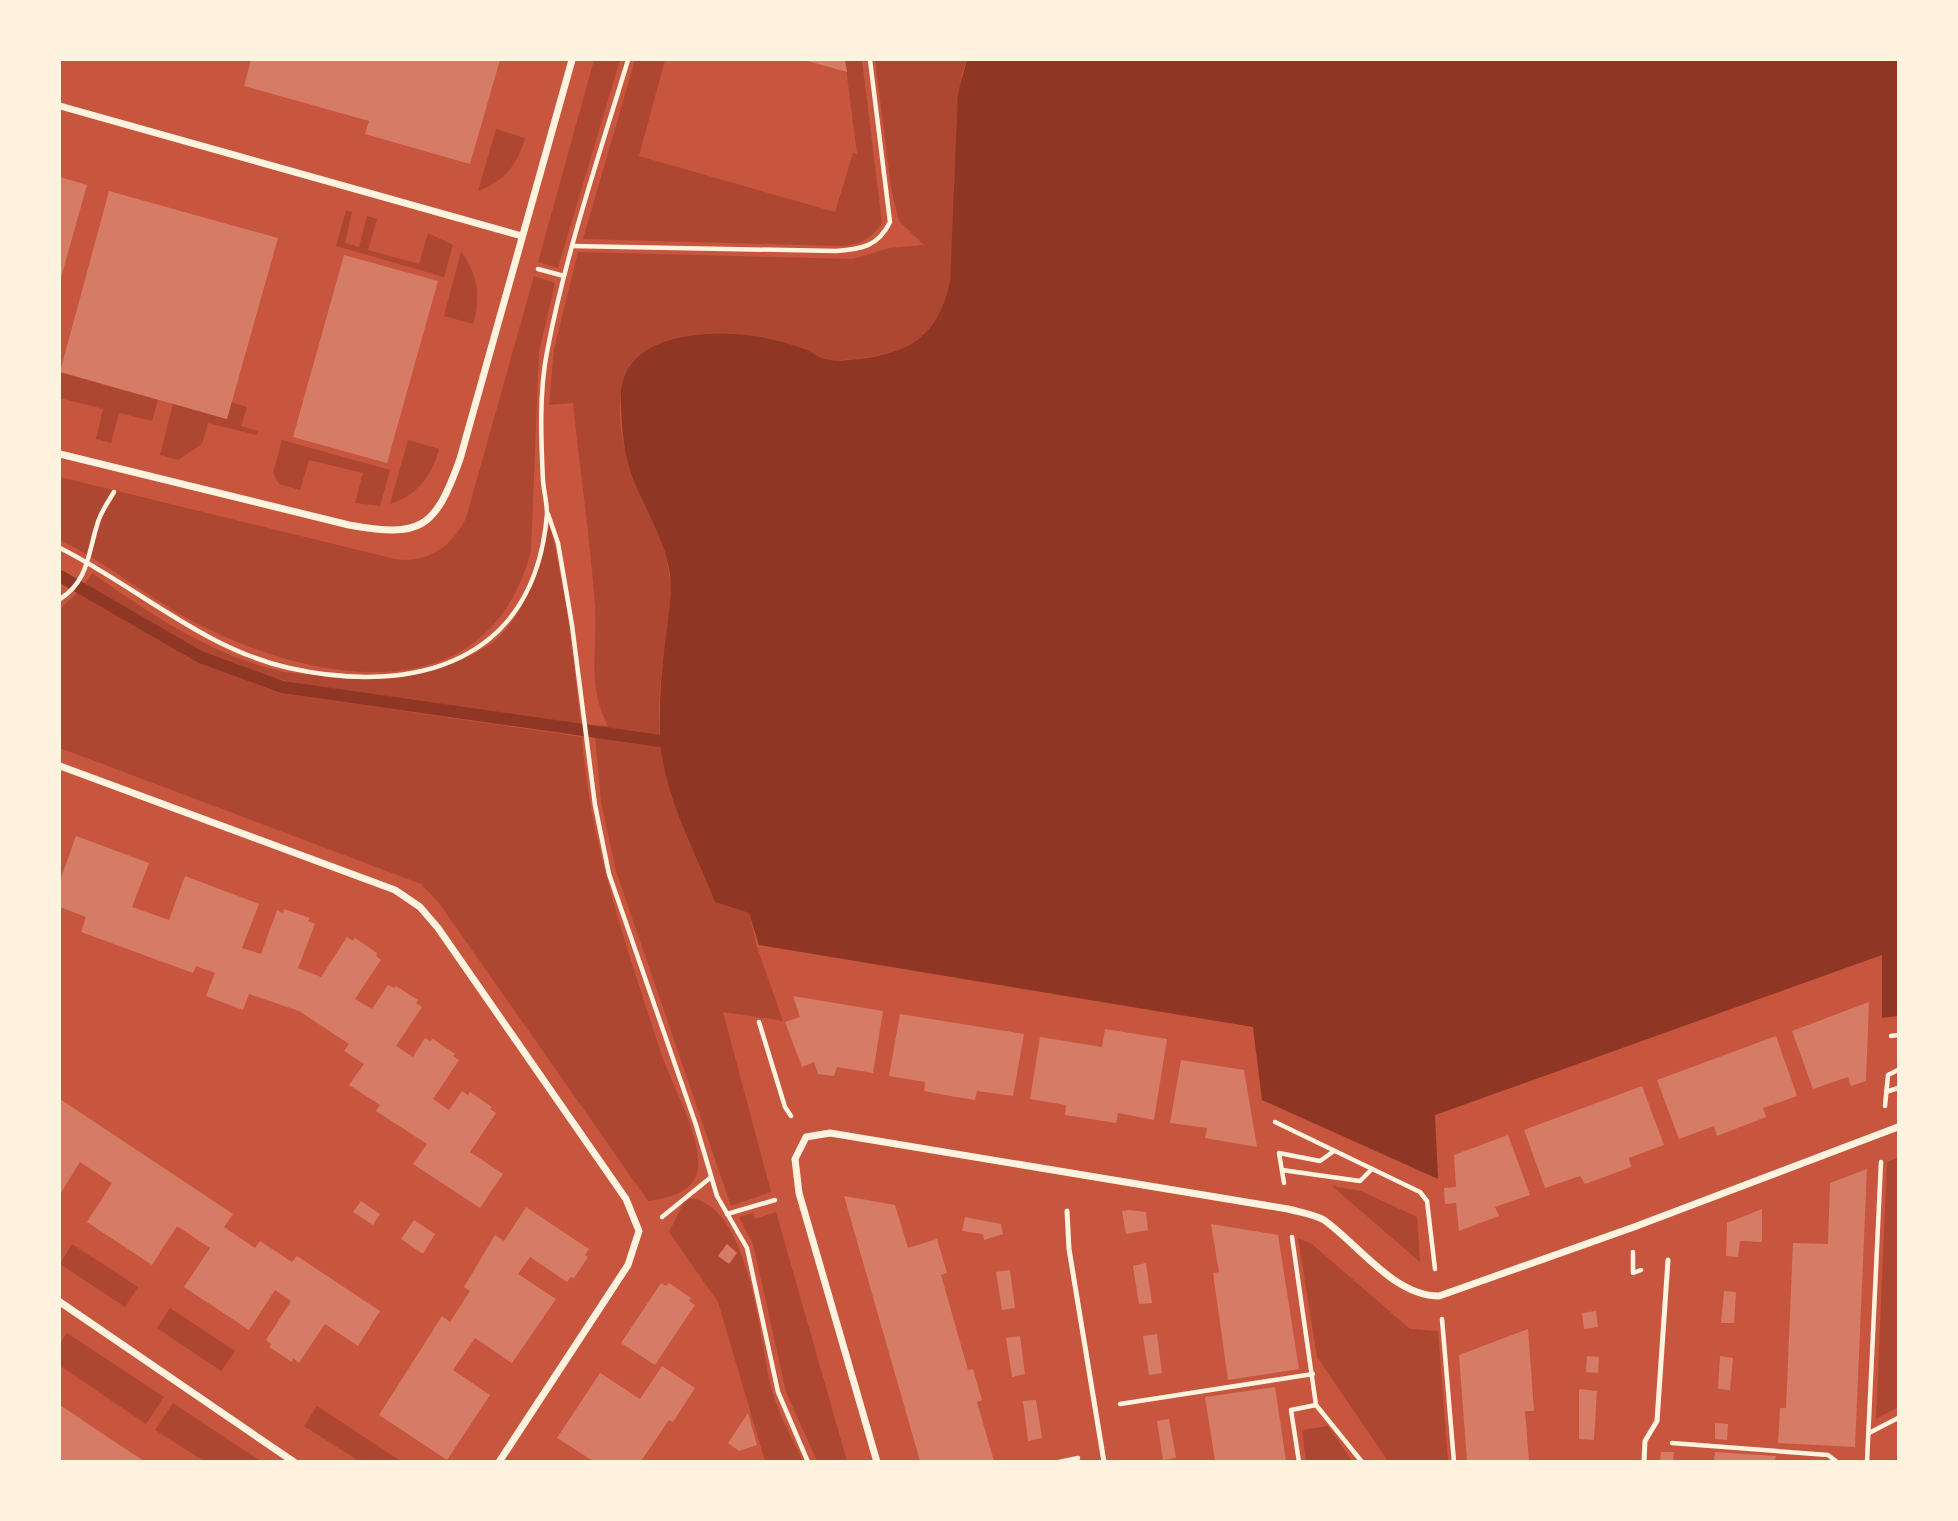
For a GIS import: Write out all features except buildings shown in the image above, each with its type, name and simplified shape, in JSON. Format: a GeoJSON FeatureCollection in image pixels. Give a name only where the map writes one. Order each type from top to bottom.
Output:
{"type":"FeatureCollection","features":[{"type":"Feature","properties":{"kind":"street"},"geometry":{"type":"LineString","coordinates":[[60,454],[349,525],[390,532],[419,526],[445,501],[572,60]]}},
{"type":"Feature","properties":{"kind":"street"},"geometry":{"type":"LineString","coordinates":[[60,106],[522,236]]}},
{"type":"Feature","properties":{"kind":"street"},"geometry":{"type":"LineString","coordinates":[[60,766],[396,890],[420,907],[438,928],[626,1199],[639,1231],[628,1265],[499,1461]]}},
{"type":"Feature","properties":{"kind":"street"},"geometry":{"type":"LineString","coordinates":[[877,1461],[800,1193],[795,1158],[806,1137],[830,1133],[1288,1209],[1321,1218],[1405,1287],[1425,1296],[1439,1296],[1634,1227],[1895,1128]]}},
{"type":"Feature","properties":{"kind":"street"},"geometry":{"type":"LineString","coordinates":[[60,1302],[294,1461]]}},
{"type":"Feature","properties":{"kind":"lane"},"geometry":{"type":"LineString","coordinates":[[1067,1210],[1069,1250],[1104,1461]]}},
{"type":"Feature","properties":{"kind":"lane"},"geometry":{"type":"LineString","coordinates":[[1644,1461],[1645,1441],[1657,1421],[1668,1260]]}},
{"type":"Feature","properties":{"kind":"path"},"geometry":{"type":"LineString","coordinates":[[572,246],[836,251],[860,249],[875,243],[890,222],[870,60]]}},
{"type":"Feature","properties":{"kind":"path"},"geometry":{"type":"LineString","coordinates":[[60,600],[73,591],[89,563],[98,520],[125,470]]}},
{"type":"Feature","properties":{"kind":"path"},"geometry":{"type":"LineString","coordinates":[[547,512],[558,543],[572,625],[595,805],[609,874],[696,1125],[710,1178],[747,1248],[778,1392],[808,1461]]}},
{"type":"Feature","properties":{"kind":"path"},"geometry":{"type":"LineString","coordinates":[[759,1023],[785,1107],[806,1137]]}},
{"type":"Feature","properties":{"kind":"path"},"geometry":{"type":"LineString","coordinates":[[1891,1036],[1899,1035]]}},
{"type":"Feature","properties":{"kind":"path"},"geometry":{"type":"LineString","coordinates":[[1895,1128],[1884,1109],[1888,1075],[1899,1070]]}},
{"type":"Feature","properties":{"kind":"path"},"geometry":{"type":"LineString","coordinates":[[1886,1092],[1899,1088]]}},
{"type":"Feature","properties":{"kind":"path"},"geometry":{"type":"LineString","coordinates":[[1275,1122],[1420,1192],[1427,1200],[1447,1360],[1454,1461]]}},
{"type":"Feature","properties":{"kind":"path"},"geometry":{"type":"LineString","coordinates":[[1867,1461],[1882,1133]]}},
{"type":"Feature","properties":{"kind":"path"},"geometry":{"type":"LineString","coordinates":[[1334,1150],[1320,1161],[1279,1153],[1316,1405],[1362,1461]]}},
{"type":"Feature","properties":{"kind":"path"},"geometry":{"type":"LineString","coordinates":[[1282,1170],[1360,1181],[1372,1169]]}},
{"type":"Feature","properties":{"kind":"path"},"geometry":{"type":"LineString","coordinates":[[639,1231],[710,1178]]}},
{"type":"Feature","properties":{"kind":"path"},"geometry":{"type":"LineString","coordinates":[[727,1214],[783,1198]]}},
{"type":"Feature","properties":{"kind":"path"},"geometry":{"type":"LineString","coordinates":[[1095,1408],[1313,1374]]}},
{"type":"Feature","properties":{"kind":"path"},"geometry":{"type":"LineString","coordinates":[[1299,1461],[1291,1410],[1316,1405]]}},
{"type":"Feature","properties":{"kind":"path"},"geometry":{"type":"LineString","coordinates":[[1869,1433],[1899,1418]]}},
{"type":"Feature","properties":{"kind":"path"},"geometry":{"type":"LineString","coordinates":[[1645,1441],[1828,1455],[1837,1461]]}},
{"type":"Feature","properties":{"kind":"shaded area"},"geometry":{"type":"Polygon","coordinates":[[[594,60],[620,60],[558,268],[538,262],[594,60]]]}},
{"type":"Feature","properties":{"kind":"shaded area"},"geometry":{"type":"Polygon","coordinates":[[[635,60],[665,60],[639,156],[835,212],[853,153],[857,154],[845,60],[862,60],[882,223],[864,240],[841,246],[583,239],[635,60]]]}},
{"type":"Feature","properties":{"kind":"shaded area"},"geometry":{"type":"Polygon","coordinates":[[[875,60],[967,60],[962,74],[950,282],[945,299],[930,327],[920,337],[895,351],[879,356],[838,360],[824,359],[792,345],[765,338],[723,334],[695,336],[669,347],[625,375],[620,404],[621,430],[627,454],[655,523],[669,573],[670,607],[659,717],[667,783],[715,902],[749,913],[757,947],[783,1021],[723,1012],[771,1192],[731,1206],[616,871],[601,802],[594,725],[608,726],[601,710],[595,681],[595,606],[573,403],[549,405],[554,349],[578,252],[853,259],[889,248],[924,245],[899,221],[891,188],[875,60]]]}},
{"type":"Feature","properties":{"kind":"shaded area"},"geometry":{"type":"Polygon","coordinates":[[[967,60],[1898,60],[1898,1016],[1882,1018],[1882,955],[1435,1115],[1438,1179],[1262,1100],[1253,1027],[759,945],[749,913],[715,902],[673,800],[662,758],[660,702],[670,574],[660,540],[636,486],[626,454],[621,410],[625,376],[636,359],[652,347],[695,335],[761,337],[837,361],[892,352],[919,338],[938,316],[950,282],[958,93],[967,60]]]}},
{"type":"Feature","properties":{"kind":"shaded area"},"geometry":{"type":"Polygon","coordinates":[[[496,129],[525,138],[509,171],[496,182],[478,191],[496,129]]]}},
{"type":"Feature","properties":{"kind":"shaded area"},"geometry":{"type":"Polygon","coordinates":[[[346,210],[352,212],[345,243],[359,247],[367,216],[377,219],[368,250],[419,264],[428,233],[453,245],[444,277],[336,246],[346,210]]]}},
{"type":"Feature","properties":{"kind":"shaded area"},"geometry":{"type":"Polygon","coordinates":[[[461,251],[471,269],[476,286],[477,304],[473,324],[444,316],[461,251]]]}},
{"type":"Feature","properties":{"kind":"shaded area"},"geometry":{"type":"Polygon","coordinates":[[[534,276],[555,283],[539,352],[531,551],[509,603],[478,640],[438,662],[393,671],[345,670],[295,661],[246,645],[200,625],[60,540],[60,477],[395,559],[418,559],[437,551],[446,545],[466,518],[534,276]]]}},
{"type":"Feature","properties":{"kind":"shaded area"},"geometry":{"type":"Polygon","coordinates":[[[60,372],[158,400],[152,421],[119,413],[111,443],[96,439],[103,409],[60,398],[60,372]]]}},
{"type":"Feature","properties":{"kind":"shaded area"},"geometry":{"type":"Polygon","coordinates":[[[231,402],[247,407],[241,426],[258,431],[257,435],[208,423],[202,444],[178,460],[160,455],[173,404],[226,419],[231,402]]]}},
{"type":"Feature","properties":{"kind":"shaded area"},"geometry":{"type":"Polygon","coordinates":[[[282,440],[390,470],[380,506],[355,503],[363,473],[309,460],[300,490],[279,484],[273,473],[282,440]]]}},
{"type":"Feature","properties":{"kind":"shaded area"},"geometry":{"type":"Polygon","coordinates":[[[408,440],[439,449],[428,476],[416,490],[390,504],[408,440]]]}},
{"type":"Feature","properties":{"kind":"shaded area"},"geometry":{"type":"Polygon","coordinates":[[[550,522],[567,609],[581,724],[385,701],[288,681],[195,650],[152,628],[84,585],[92,573],[184,632],[232,656],[258,665],[296,674],[396,678],[423,673],[461,659],[485,648],[499,637],[526,598],[550,522]]]}},
{"type":"Feature","properties":{"kind":"shaded area"},"geometry":{"type":"Polygon","coordinates":[[[78,592],[196,662],[280,693],[582,737],[593,818],[612,897],[661,1053],[695,1142],[698,1169],[691,1184],[672,1196],[648,1201],[439,903],[421,884],[60,748],[60,609],[78,592]]]}},
{"type":"Feature","properties":{"kind":"shaded area"},"geometry":{"type":"Polygon","coordinates":[[[1898,1158],[1898,1407],[1876,1419],[1887,1162],[1898,1158]]]}},
{"type":"Feature","properties":{"kind":"shaded area"},"geometry":{"type":"Polygon","coordinates":[[[1332,1186],[1361,1191],[1417,1217],[1420,1262],[1332,1186]]]}},
{"type":"Feature","properties":{"kind":"shaded area"},"geometry":{"type":"Polygon","coordinates":[[[686,1198],[708,1204],[725,1221],[738,1245],[756,1307],[774,1397],[803,1461],[765,1461],[718,1302],[669,1232],[686,1198]]]}},
{"type":"Feature","properties":{"kind":"shaded area"},"geometry":{"type":"Polygon","coordinates":[[[776,1212],[847,1461],[817,1461],[786,1392],[753,1244],[739,1217],[753,1213],[755,1219],[776,1212]]]}},
{"type":"Feature","properties":{"kind":"shaded area"},"geometry":{"type":"Polygon","coordinates":[[[1298,1238],[1312,1244],[1410,1329],[1438,1331],[1448,1461],[1388,1461],[1317,1357],[1298,1238]]]}},
{"type":"Feature","properties":{"kind":"shaded area"},"geometry":{"type":"Polygon","coordinates":[[[72,1244],[138,1287],[125,1307],[60,1264],[72,1244]]]}},
{"type":"Feature","properties":{"kind":"shaded area"},"geometry":{"type":"Polygon","coordinates":[[[170,1308],[235,1351],[221,1371],[157,1328],[170,1308]]]}},
{"type":"Feature","properties":{"kind":"shaded area"},"geometry":{"type":"Polygon","coordinates":[[[67,1333],[164,1397],[146,1424],[60,1366],[60,1343],[67,1333]]]}},
{"type":"Feature","properties":{"kind":"shaded area"},"geometry":{"type":"Polygon","coordinates":[[[173,1403],[261,1461],[204,1461],[155,1430],[173,1403]]]}},
{"type":"Feature","properties":{"kind":"shaded area"},"geometry":{"type":"Polygon","coordinates":[[[317,1406],[401,1461],[359,1461],[304,1426],[317,1406]]]}},
{"type":"Feature","properties":{"kind":"shaded area"},"geometry":{"type":"Polygon","coordinates":[[[1328,1426],[1352,1461],[1306,1461],[1302,1430],[1328,1426]]]}},
{"type":"Feature","properties":{"kind":"waterway"},"geometry":{"type":"LineString","coordinates":[[60,576],[200,657],[282,687],[660,741]]}}]}
